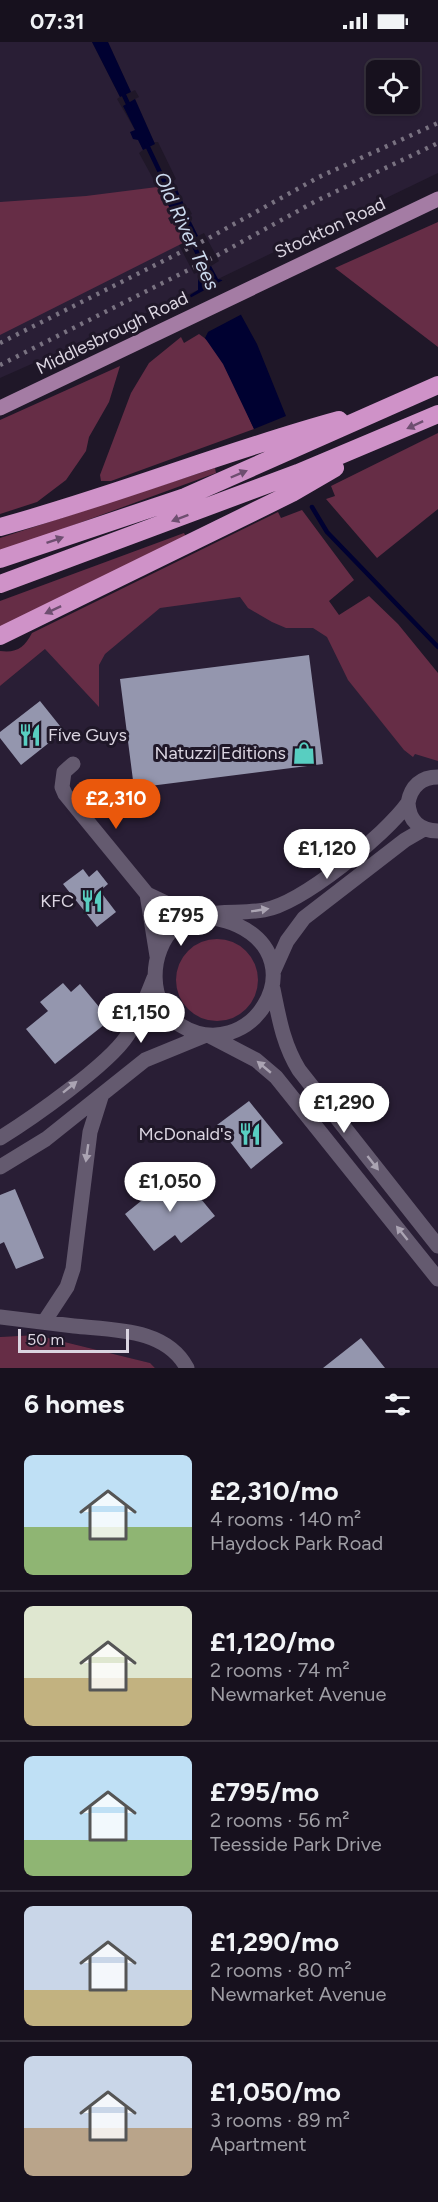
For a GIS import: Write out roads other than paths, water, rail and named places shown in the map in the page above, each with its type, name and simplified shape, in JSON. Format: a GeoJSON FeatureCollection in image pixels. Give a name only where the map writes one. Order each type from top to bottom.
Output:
{"type":"FeatureCollection","features":[{"type":"Feature","properties":{"kind":"highway"},"geometry":{"type":"LineString","coordinates":[[0,559],[185,497],[438,385]]}},
{"type":"Feature","properties":{"kind":"highway"},"geometry":{"type":"LineString","coordinates":[[0,527],[54,512],[290,433],[393,405]]}},
{"type":"Feature","properties":{"kind":"highway"},"geometry":{"type":"LineString","coordinates":[[0,584],[190,515],[391,436],[438,414]]}},
{"type":"Feature","properties":{"kind":"highway"},"geometry":{"type":"LineString","coordinates":[[0,636],[292,493],[391,436]]}},
{"type":"Feature","properties":{"kind":"main road","name":"Stockton Road"},"geometry":{"type":"LineString","coordinates":[[239,293],[438,200]]}},
{"type":"Feature","properties":{"kind":"main road","name":"Middlesbrough Road"},"geometry":{"type":"LineString","coordinates":[[0,408],[239,293]]}},
{"type":"Feature","properties":{"kind":"street"},"geometry":{"type":"LineString","coordinates":[[73,764],[64,772],[62,780],[65,794],[147,894],[195,917],[243,929],[260,943],[274,970]]}},
{"type":"Feature","properties":{"kind":"street"},"geometry":{"type":"LineString","coordinates":[[157,956],[169,934],[177,925],[195,917],[264,910],[300,896],[386,829],[408,802],[416,784],[428,778],[438,777]]}},
{"type":"Feature","properties":{"kind":"street"},"geometry":{"type":"LineString","coordinates":[[408,802],[414,821],[431,830]]}},
{"type":"Feature","properties":{"kind":"street"},"geometry":{"type":"LineString","coordinates":[[431,830],[405,840],[304,918],[287,941],[274,970],[273,989],[283,1036],[299,1070],[438,1246]]}},
{"type":"Feature","properties":{"kind":"street"},"geometry":{"type":"LineString","coordinates":[[147,894],[157,956],[155,975],[158,997],[164,1011],[187,1029],[208,1035],[256,1060],[276,1077],[438,1278]]}},
{"type":"Feature","properties":{"kind":"street"},"geometry":{"type":"LineString","coordinates":[[0,1138],[24,1124],[110,1055],[126,1038],[143,1008],[155,975]]}},
{"type":"Feature","properties":{"kind":"street"},"geometry":{"type":"LineString","coordinates":[[0,1167],[46,1139],[145,1060],[208,1035],[236,1031],[246,1025],[264,1007],[273,989]]}},
{"type":"Feature","properties":{"kind":"street"},"geometry":{"type":"LineString","coordinates":[[44,1322],[67,1287],[73,1269],[90,1132],[101,1097]]}},
{"type":"Feature","properties":{"kind":"street"},"geometry":{"type":"LineString","coordinates":[[0,1317],[132,1332],[159,1341],[174,1350],[187,1368]]}},
{"type":"Feature","properties":{"kind":"water"},"geometry":{"type":"Polygon","coordinates":[[[92,42],[108,42],[131,92],[120,97],[92,42]]]}},
{"type":"Feature","properties":{"kind":"water"},"geometry":{"type":"Polygon","coordinates":[[[135,99],[155,144],[143,150],[138,140],[133,139],[130,132],[135,130],[123,106],[135,99]]]}},
{"type":"Feature","properties":{"kind":"water"},"geometry":{"type":"Polygon","coordinates":[[[173,181],[186,209],[173,215],[160,188],[173,181]]]}},
{"type":"Feature","properties":{"kind":"water"},"geometry":{"type":"Polygon","coordinates":[[[188,216],[198,236],[185,242],[176,222],[188,216]]]}},
{"type":"Feature","properties":{"kind":"water"},"geometry":{"type":"Polygon","coordinates":[[[211,266],[218,279],[222,280],[257,344],[286,416],[254,429],[223,364],[205,338],[208,332],[190,295],[198,290],[198,272],[211,266]]]}},
{"type":"Feature","properties":{"kind":"waterway","name":"Old River Tees"},"geometry":{"type":"LineString","coordinates":[[122,91],[130,108]]}},
{"type":"Feature","properties":{"kind":"waterway","name":"Old River Tees"},"geometry":{"type":"LineString","coordinates":[[146,143],[168,189]]}},
{"type":"Feature","properties":{"kind":"waterway","name":"Old River Tees"},"geometry":{"type":"LineString","coordinates":[[176,208],[184,225]]}},
{"type":"Feature","properties":{"kind":"waterway","name":"Old River Tees"},"geometry":{"type":"LineString","coordinates":[[189,235],[207,274]]}},
{"type":"Feature","properties":{"kind":"waterway","name":"Old River Tees"},"geometry":{"type":"LineString","coordinates":[[312,507],[327,532],[438,647]]}},
{"type":"Feature","properties":{"kind":"railway"},"geometry":{"type":"LineString","coordinates":[[0,343],[207,239],[319,177],[438,123]]}},
{"type":"Feature","properties":{"kind":"railway"},"geometry":{"type":"LineString","coordinates":[[0,365],[216,256],[316,201],[438,143]]}},
{"type":"Feature","properties":{"kind":"place","name":"Five Guys"},"geometry":{"type":"Point","coordinates":[30,735]}},
{"type":"Feature","properties":{"kind":"place","name":"Natuzzi Editions"},"geometry":{"type":"Point","coordinates":[304,753]}},
{"type":"Feature","properties":{"kind":"place","name":"KFC"},"geometry":{"type":"Point","coordinates":[92,901]}},
{"type":"Feature","properties":{"kind":"place","name":"McDonald's"},"geometry":{"type":"Point","coordinates":[250,1134]}}]}
